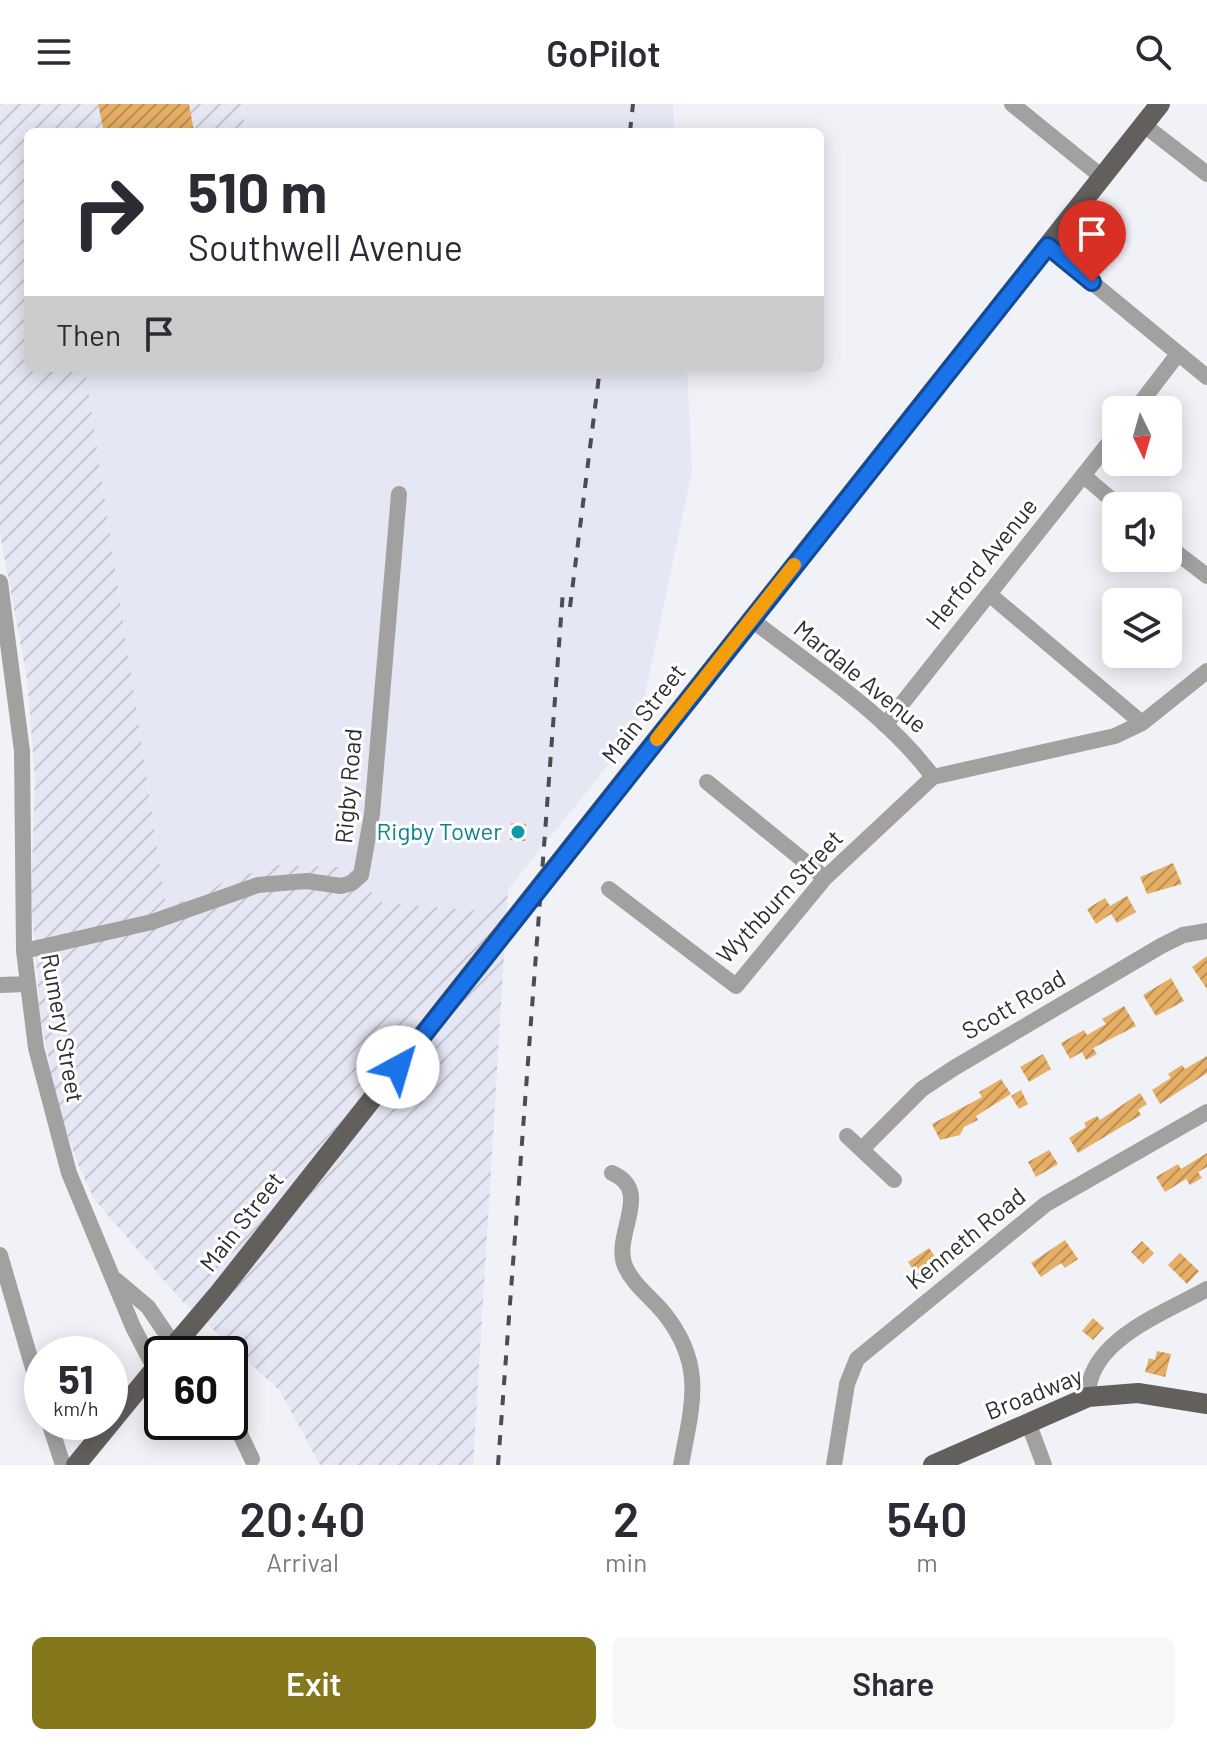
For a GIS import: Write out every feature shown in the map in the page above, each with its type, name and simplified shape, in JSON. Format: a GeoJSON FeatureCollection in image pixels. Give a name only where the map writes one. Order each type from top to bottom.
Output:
{"type":"FeatureCollection","features":[{"type":"Feature","properties":{"kind":"main road","name":"Main Street"},"geometry":{"type":"LineString","coordinates":[[184,1336],[1160,104]]}},
{"type":"Feature","properties":{"kind":"main road","name":"Main Street"},"geometry":{"type":"LineString","coordinates":[[76,1465],[144,1384]]}},
{"type":"Feature","properties":{"kind":"main road","name":"Broadway"},"geometry":{"type":"LineString","coordinates":[[933,1465],[1088,1397],[1138,1393],[1207,1404]]}},
{"type":"Feature","properties":{"kind":"street"},"geometry":{"type":"LineString","coordinates":[[1012,104],[1102,177]]}},
{"type":"Feature","properties":{"kind":"street"},"geometry":{"type":"LineString","coordinates":[[1144,125],[1207,174]]}},
{"type":"Feature","properties":{"kind":"street"},"geometry":{"type":"LineString","coordinates":[[1048,246],[1207,377]]}},
{"type":"Feature","properties":{"kind":"street"},"geometry":{"type":"LineString","coordinates":[[1146,396],[1178,354]]}},
{"type":"Feature","properties":{"kind":"street","name":"Herford Avenue"},"geometry":{"type":"LineString","coordinates":[[885,725],[1102,452]]}},
{"type":"Feature","properties":{"kind":"street"},"geometry":{"type":"LineString","coordinates":[[1084,476],[1103,492]]}},
{"type":"Feature","properties":{"kind":"street","name":"Rigby Road"},"geometry":{"type":"LineString","coordinates":[[24,951],[152,922],[258,885],[307,881],[341,886],[352,883],[361,875],[372,814],[399,494]]}},
{"type":"Feature","properties":{"kind":"street"},"geometry":{"type":"LineString","coordinates":[[1182,557],[1207,576]]}},
{"type":"Feature","properties":{"kind":"street","name":"Rumery Street"},"geometry":{"type":"LineString","coordinates":[[0,582],[22,751],[24,951],[36,1048],[69,1173],[133,1327],[144,1336]]}},
{"type":"Feature","properties":{"kind":"street"},"geometry":{"type":"LineString","coordinates":[[989,594],[1142,723]]}},
{"type":"Feature","properties":{"kind":"street","name":"Mardale Avenue"},"geometry":{"type":"LineString","coordinates":[[751,619],[885,725],[914,751],[933,777]]}},
{"type":"Feature","properties":{"kind":"street"},"geometry":{"type":"LineString","coordinates":[[933,777],[1092,744],[1142,723],[1207,671]]}},
{"type":"Feature","properties":{"kind":"street","name":"Wythburn Street"},"geometry":{"type":"LineString","coordinates":[[609,889],[736,986],[825,878],[933,777]]}},
{"type":"Feature","properties":{"kind":"street"},"geometry":{"type":"LineString","coordinates":[[707,782],[825,878]]}},
{"type":"Feature","properties":{"kind":"street","name":"Scott Road"},"geometry":{"type":"LineString","coordinates":[[862,1149],[922,1089],[954,1068],[1161,946],[1183,935],[1207,931]]}},
{"type":"Feature","properties":{"kind":"street"},"geometry":{"type":"LineString","coordinates":[[0,985],[26,984]]}},
{"type":"Feature","properties":{"kind":"street","name":"Kenneth Road"},"geometry":{"type":"LineString","coordinates":[[834,1465],[847,1384],[857,1359],[1046,1204],[1207,1112]]}},
{"type":"Feature","properties":{"kind":"street"},"geometry":{"type":"LineString","coordinates":[[847,1136],[894,1180]]}},
{"type":"Feature","properties":{"kind":"street"},"geometry":{"type":"LineString","coordinates":[[612,1173],[623,1178],[631,1188],[632,1203],[623,1233],[624,1264],[681,1336],[692,1364],[693,1396],[681,1465]]}},
{"type":"Feature","properties":{"kind":"street"},"geometry":{"type":"LineString","coordinates":[[0,1255],[24,1337]]}},
{"type":"Feature","properties":{"kind":"street","name":"Rumery Street"},"geometry":{"type":"LineString","coordinates":[[115,1279],[148,1307],[159,1336]]}},
{"type":"Feature","properties":{"kind":"street"},"geometry":{"type":"LineString","coordinates":[[1088,1397],[1090,1373],[1107,1350],[1207,1289]]}},
{"type":"Feature","properties":{"kind":"street"},"geometry":{"type":"LineString","coordinates":[[1028,1422],[1044,1465]]}},
{"type":"Feature","properties":{"kind":"street"},"geometry":{"type":"LineString","coordinates":[[55,1440],[63,1465]]}},
{"type":"Feature","properties":{"kind":"street"},"geometry":{"type":"LineString","coordinates":[[243,1440],[252,1459]]}},
{"type":"Feature","properties":{"kind":"shaded area"},"geometry":{"type":"Polygon","coordinates":[[[0,104],[243,104],[245,128],[24,128],[24,372],[86,372],[166,906],[199,896],[228,879],[278,865],[350,867],[490,912],[508,889],[473,1465],[320,1465],[280,1391],[248,1362],[248,1336],[220,1336],[180,1299],[94,1199],[77,1162],[57,1104],[40,1015],[31,896],[35,778],[27,679],[0,534],[0,104]]]}},
{"type":"Feature","properties":{"kind":"shaded area"},"geometry":{"type":"Polygon","coordinates":[[[243,104],[673,104],[674,128],[245,128],[243,104]]]}},
{"type":"Feature","properties":{"kind":"shaded area"},"geometry":{"type":"Polygon","coordinates":[[[86,372],[687,372],[692,471],[638,728],[490,912],[379,902],[350,867],[278,865],[228,879],[199,896],[166,906],[86,372]]]}},
{"type":"Feature","properties":{"kind":"building"},"geometry":{"type":"Polygon","coordinates":[[[98,104],[189,104],[193,128],[103,128],[98,104]]]}},
{"type":"Feature","properties":{"kind":"building","name":"Rigby Tower"},"geometry":{"type":"Polygon","coordinates":[[[511,823],[526,824],[525,841],[510,840],[511,823]]]}},
{"type":"Feature","properties":{"kind":"building"},"geometry":{"type":"Polygon","coordinates":[[[1173,863],[1182,884],[1147,894],[1140,877],[1173,863]]]}},
{"type":"Feature","properties":{"kind":"building"},"geometry":{"type":"Polygon","coordinates":[[[1127,896],[1136,912],[1117,923],[1111,914],[1096,924],[1087,909],[1105,898],[1110,906],[1127,896]]]}},
{"type":"Feature","properties":{"kind":"building"},"geometry":{"type":"Polygon","coordinates":[[[1207,956],[1207,989],[1192,967],[1207,956]]]}},
{"type":"Feature","properties":{"kind":"building"},"geometry":{"type":"Polygon","coordinates":[[[1171,978],[1184,1001],[1156,1016],[1143,995],[1171,978]]]}},
{"type":"Feature","properties":{"kind":"building"},"geometry":{"type":"Polygon","coordinates":[[[1124,1006],[1136,1026],[1093,1048],[1097,1054],[1086,1060],[1082,1052],[1070,1059],[1061,1043],[1084,1030],[1087,1035],[1106,1024],[1102,1019],[1124,1006]]]}},
{"type":"Feature","properties":{"kind":"building"},"geometry":{"type":"Polygon","coordinates":[[[1043,1054],[1051,1069],[1029,1082],[1020,1067],[1043,1054]]]}},
{"type":"Feature","properties":{"kind":"building"},"geometry":{"type":"Polygon","coordinates":[[[1207,1056],[1207,1073],[1160,1104],[1152,1090],[1171,1078],[1168,1074],[1182,1065],[1185,1069],[1207,1056]]]}},
{"type":"Feature","properties":{"kind":"building"},"geometry":{"type":"Polygon","coordinates":[[[1001,1079],[1011,1094],[976,1116],[978,1120],[964,1127],[960,1135],[940,1140],[932,1124],[982,1097],[979,1092],[1001,1079]]]}},
{"type":"Feature","properties":{"kind":"building"},"geometry":{"type":"Polygon","coordinates":[[[1021,1090],[1028,1104],[1019,1109],[1011,1096],[1021,1090]]]}},
{"type":"Feature","properties":{"kind":"building"},"geometry":{"type":"Polygon","coordinates":[[[1140,1093],[1147,1104],[1138,1110],[1141,1115],[1078,1153],[1069,1138],[1086,1127],[1084,1123],[1097,1116],[1100,1120],[1140,1093]]]}},
{"type":"Feature","properties":{"kind":"building"},"geometry":{"type":"Polygon","coordinates":[[[1049,1150],[1058,1164],[1036,1177],[1028,1162],[1049,1150]]]}},
{"type":"Feature","properties":{"kind":"building"},"geometry":{"type":"Polygon","coordinates":[[[1207,1153],[1207,1167],[1198,1172],[1202,1178],[1190,1185],[1186,1179],[1165,1192],[1156,1177],[1178,1164],[1181,1169],[1207,1153]]]}},
{"type":"Feature","properties":{"kind":"building"},"geometry":{"type":"Polygon","coordinates":[[[1065,1240],[1078,1259],[1065,1268],[1061,1263],[1041,1277],[1031,1263],[1065,1240]]]}},
{"type":"Feature","properties":{"kind":"building"},"geometry":{"type":"Polygon","coordinates":[[[1142,1241],[1154,1253],[1143,1264],[1131,1252],[1142,1241]]]}},
{"type":"Feature","properties":{"kind":"building"},"geometry":{"type":"Polygon","coordinates":[[[929,1248],[938,1261],[917,1276],[908,1262],[929,1248]]]}},
{"type":"Feature","properties":{"kind":"building"},"geometry":{"type":"Polygon","coordinates":[[[1180,1253],[1199,1271],[1187,1284],[1168,1265],[1180,1253]]]}},
{"type":"Feature","properties":{"kind":"building"},"geometry":{"type":"Polygon","coordinates":[[[1093,1318],[1104,1328],[1093,1340],[1082,1331],[1093,1318]]]}},
{"type":"Feature","properties":{"kind":"building"},"geometry":{"type":"Polygon","coordinates":[[[1157,1351],[1171,1354],[1165,1377],[1145,1372],[1149,1358],[1155,1360],[1157,1351]]]}},
{"type":"Feature","properties":{"kind":"railway"},"geometry":{"type":"LineString","coordinates":[[630,128],[633,104]]}},
{"type":"Feature","properties":{"kind":"railway"},"geometry":{"type":"LineString","coordinates":[[570,607],[599,372]]}},
{"type":"Feature","properties":{"kind":"railway"},"geometry":{"type":"LineString","coordinates":[[498,1465],[563,591]]}},
{"type":"Feature","properties":{"kind":"slow traffic"},"geometry":{"type":"LineString","coordinates":[[657,739],[794,565]]}},
{"type":"Feature","properties":{"kind":"place","name":"Rigby Tower"},"geometry":{"type":"Point","coordinates":[518,832]}},
{"type":"Feature","properties":{"kind":"route"},"geometry":{"type":"LineString","coordinates":[[398,1067],[1048,246],[1092,282]]}}]}
